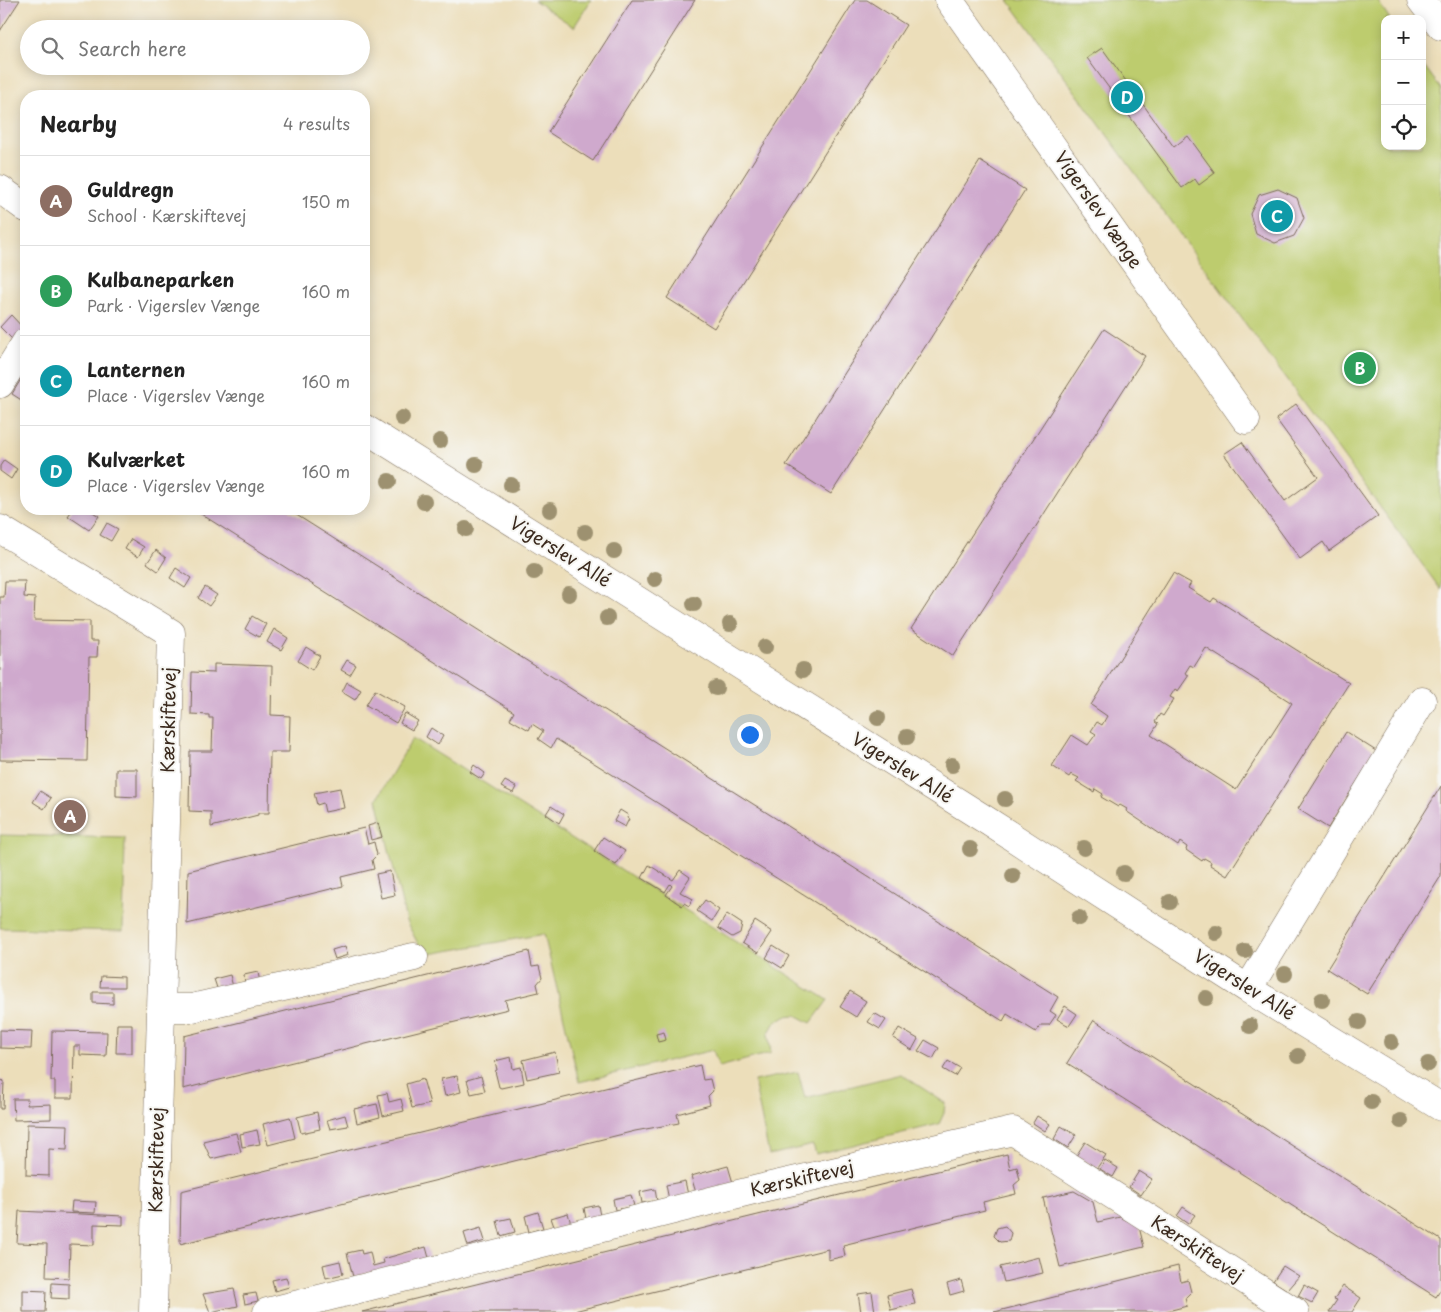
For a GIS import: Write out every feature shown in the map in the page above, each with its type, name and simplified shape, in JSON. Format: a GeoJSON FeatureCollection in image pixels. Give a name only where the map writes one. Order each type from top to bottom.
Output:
{"type":"FeatureCollection","features":[{"type":"Feature","properties":{"kind":"street","name":"Vigerslev Vænge"},"geometry":{"type":"LineString","coordinates":[[949,0],[1246,420]]}},
{"type":"Feature","properties":{"kind":"street"},"geometry":{"type":"LineString","coordinates":[[1421,0],[1441,26]]}},
{"type":"Feature","properties":{"kind":"street"},"geometry":{"type":"LineString","coordinates":[[0,189],[20,204]]}},
{"type":"Feature","properties":{"kind":"street"},"geometry":{"type":"LineString","coordinates":[[0,384],[20,352]]}},
{"type":"Feature","properties":{"kind":"street","name":"Vigerslev Allé"},"geometry":{"type":"LineString","coordinates":[[370,432],[969,810],[1248,989],[1441,1107]]}},
{"type":"Feature","properties":{"kind":"street","name":"Kærskiftevej"},"geometry":{"type":"LineString","coordinates":[[0,529],[171,633],[153,1312]]}},
{"type":"Feature","properties":{"kind":"street"},"geometry":{"type":"LineString","coordinates":[[1248,989],[1422,701]]}},
{"type":"Feature","properties":{"kind":"street"},"geometry":{"type":"LineString","coordinates":[[161,1008],[192,1008],[414,957]]}},
{"type":"Feature","properties":{"kind":"street","name":"Kærskiftevej"},"geometry":{"type":"LineString","coordinates":[[267,1312],[758,1189],[1013,1131],[1295,1312]]}},
{"type":"Feature","properties":{"kind":"green space"},"geometry":{"type":"Polygon","coordinates":[[[534,0],[591,0],[574,27],[534,0]]]}},
{"type":"Feature","properties":{"kind":"green space"},"geometry":{"type":"Polygon","coordinates":[[[1008,0],[1377,0],[1387,15],[1381,15],[1381,150],[1426,150],[1426,68],[1441,89],[1441,590],[1008,0]]]}},
{"type":"Feature","properties":{"kind":"green space"},"geometry":{"type":"Polygon","coordinates":[[[413,738],[828,1000],[811,1023],[796,1015],[785,1016],[775,1022],[768,1034],[771,1053],[719,1067],[713,1050],[579,1082],[544,934],[424,955],[406,921],[377,799],[413,738]]]}},
{"type":"Feature","properties":{"kind":"green space"},"geometry":{"type":"Polygon","coordinates":[[[0,835],[125,838],[123,931],[0,928],[0,835]]]}},
{"type":"Feature","properties":{"kind":"green space"},"geometry":{"type":"Polygon","coordinates":[[[798,1072],[805,1098],[901,1074],[945,1103],[944,1113],[939,1124],[816,1154],[813,1145],[769,1155],[754,1081],[798,1072]]]}},
{"type":"Feature","properties":{"kind":"building"},"geometry":{"type":"Polygon","coordinates":[[[0,0],[20,0],[0,31],[0,0]]]}},
{"type":"Feature","properties":{"kind":"building"},"geometry":{"type":"Polygon","coordinates":[[[632,0],[695,0],[593,161],[548,132],[632,0]]]}},
{"type":"Feature","properties":{"kind":"building"},"geometry":{"type":"Polygon","coordinates":[[[855,0],[867,0],[906,25],[714,328],[667,298],[855,0]]]}},
{"type":"Feature","properties":{"kind":"building"},"geometry":{"type":"Polygon","coordinates":[[[1102,48],[1174,147],[1188,136],[1215,173],[1199,185],[1195,179],[1182,188],[1087,58],[1102,48]]]}},
{"type":"Feature","properties":{"kind":"building"},"geometry":{"type":"Polygon","coordinates":[[[980,161],[1025,190],[831,494],[786,465],[980,161]]]}},
{"type":"Feature","properties":{"kind":"building"},"geometry":{"type":"Polygon","coordinates":[[[1278,189],[1297,198],[1304,218],[1294,236],[1275,243],[1256,234],[1250,214],[1259,195],[1278,189]]]}},
{"type":"Feature","properties":{"kind":"building"},"geometry":{"type":"Polygon","coordinates":[[[11,315],[20,325],[19,346],[0,327],[11,315]]]}},
{"type":"Feature","properties":{"kind":"building"},"geometry":{"type":"Polygon","coordinates":[[[1104,329],[1145,356],[953,656],[911,629],[1104,329]]]}},
{"type":"Feature","properties":{"kind":"building"},"geometry":{"type":"Polygon","coordinates":[[[20,381],[20,399],[12,394],[20,381]]]}},
{"type":"Feature","properties":{"kind":"building"},"geometry":{"type":"Polygon","coordinates":[[[1296,404],[1378,516],[1329,551],[1323,542],[1300,559],[1224,454],[1242,442],[1285,501],[1318,477],[1276,419],[1296,404]]]}},
{"type":"Feature","properties":{"kind":"building"},"geometry":{"type":"Polygon","coordinates":[[[4,460],[17,469],[11,479],[0,471],[0,466],[4,460]]]}},
{"type":"Feature","properties":{"kind":"building"},"geometry":{"type":"Polygon","coordinates":[[[97,515],[99,516],[89,530],[68,516],[97,515]]]}},
{"type":"Feature","properties":{"kind":"building"},"geometry":{"type":"Polygon","coordinates":[[[202,515],[296,515],[1058,997],[1050,1011],[1056,1015],[1049,1025],[1041,1025],[1036,1032],[1007,1014],[1003,1021],[556,739],[551,748],[538,739],[543,731],[532,724],[529,730],[510,719],[514,712],[202,515]]]}},
{"type":"Feature","properties":{"kind":"building"},"geometry":{"type":"Polygon","coordinates":[[[107,523],[118,529],[111,541],[100,535],[107,523]]]}},
{"type":"Feature","properties":{"kind":"building"},"geometry":{"type":"Polygon","coordinates":[[[131,539],[144,547],[138,557],[125,549],[131,539]]]}},
{"type":"Feature","properties":{"kind":"building"},"geometry":{"type":"Polygon","coordinates":[[[156,550],[166,558],[158,571],[147,563],[156,550]]]}},
{"type":"Feature","properties":{"kind":"building"},"geometry":{"type":"Polygon","coordinates":[[[176,568],[191,578],[185,588],[170,578],[176,568]]]}},
{"type":"Feature","properties":{"kind":"building"},"geometry":{"type":"Polygon","coordinates":[[[1173,573],[1191,583],[1188,588],[1211,602],[1214,598],[1349,683],[1227,876],[1210,865],[1211,862],[1204,858],[1202,861],[1186,850],[1187,847],[1180,842],[1178,846],[1126,811],[1127,809],[1120,805],[1118,807],[1101,797],[1103,794],[1095,789],[1094,792],[1076,781],[1079,778],[1071,774],[1069,777],[1052,766],[1072,735],[1088,745],[1096,734],[1091,731],[1097,722],[1102,725],[1107,716],[1091,705],[1173,573]],[[1206,648],[1194,667],[1190,665],[1185,673],[1189,675],[1178,691],[1175,689],[1170,697],[1174,699],[1163,716],[1160,714],[1155,722],[1158,724],[1151,735],[1236,790],[1292,703],[1206,648]]]}},
{"type":"Feature","properties":{"kind":"building"},"geometry":{"type":"Polygon","coordinates":[[[5,581],[25,581],[24,597],[35,598],[34,620],[90,621],[90,641],[98,641],[97,657],[89,657],[87,761],[0,760],[0,597],[4,597],[5,581]]]}},
{"type":"Feature","properties":{"kind":"building"},"geometry":{"type":"Polygon","coordinates":[[[205,587],[217,595],[209,606],[198,598],[205,587]]]}},
{"type":"Feature","properties":{"kind":"building"},"geometry":{"type":"Polygon","coordinates":[[[252,616],[266,624],[259,637],[245,629],[252,616]]]}},
{"type":"Feature","properties":{"kind":"building"},"geometry":{"type":"Polygon","coordinates":[[[274,629],[288,638],[281,650],[267,642],[274,629]]]}},
{"type":"Feature","properties":{"kind":"building"},"geometry":{"type":"Polygon","coordinates":[[[306,647],[320,656],[312,670],[298,661],[306,647]]]}},
{"type":"Feature","properties":{"kind":"building"},"geometry":{"type":"Polygon","coordinates":[[[347,660],[356,665],[350,675],[341,670],[347,660]]]}},
{"type":"Feature","properties":{"kind":"building"},"geometry":{"type":"Polygon","coordinates":[[[214,664],[272,666],[271,715],[290,716],[289,752],[270,752],[269,813],[258,813],[258,815],[211,827],[211,812],[189,811],[190,751],[212,751],[213,718],[209,718],[209,715],[191,714],[192,672],[214,673],[214,664]]]}},
{"type":"Feature","properties":{"kind":"building"},"geometry":{"type":"Polygon","coordinates":[[[347,682],[361,690],[355,700],[342,692],[347,682]]]}},
{"type":"Feature","properties":{"kind":"building"},"geometry":{"type":"Polygon","coordinates":[[[375,690],[405,707],[396,723],[366,705],[375,690]]]}},
{"type":"Feature","properties":{"kind":"building"},"geometry":{"type":"Polygon","coordinates":[[[405,713],[418,721],[412,730],[400,723],[405,713]]]}},
{"type":"Feature","properties":{"kind":"building"},"geometry":{"type":"Polygon","coordinates":[[[431,728],[443,736],[438,745],[426,737],[431,728]]]}},
{"type":"Feature","properties":{"kind":"building"},"geometry":{"type":"Polygon","coordinates":[[[1346,732],[1376,751],[1328,828],[1298,809],[1346,732]]]}},
{"type":"Feature","properties":{"kind":"building"},"geometry":{"type":"Polygon","coordinates":[[[474,765],[485,773],[481,779],[470,772],[474,765]]]}},
{"type":"Feature","properties":{"kind":"building"},"geometry":{"type":"Polygon","coordinates":[[[116,769],[137,769],[137,797],[116,796],[116,769]]]}},
{"type":"Feature","properties":{"kind":"building"},"geometry":{"type":"Polygon","coordinates":[[[505,781],[516,787],[513,793],[501,787],[505,781]]]}},
{"type":"Feature","properties":{"kind":"building"},"geometry":{"type":"Polygon","coordinates":[[[1441,786],[1441,876],[1367,994],[1327,969],[1441,786]]]}},
{"type":"Feature","properties":{"kind":"building"},"geometry":{"type":"Polygon","coordinates":[[[340,788],[344,808],[325,812],[323,803],[317,805],[314,793],[340,788]]]}},
{"type":"Feature","properties":{"kind":"building"},"geometry":{"type":"Polygon","coordinates":[[[40,791],[51,798],[44,809],[33,802],[40,791]]]}},
{"type":"Feature","properties":{"kind":"building"},"geometry":{"type":"Polygon","coordinates":[[[551,806],[564,814],[559,823],[546,814],[551,806]]]}},
{"type":"Feature","properties":{"kind":"building"},"geometry":{"type":"Polygon","coordinates":[[[620,810],[628,815],[627,818],[629,819],[625,827],[614,821],[620,810]]]}},
{"type":"Feature","properties":{"kind":"building"},"geometry":{"type":"Polygon","coordinates":[[[378,823],[382,837],[371,840],[368,826],[378,823]]]}},
{"type":"Feature","properties":{"kind":"building"},"geometry":{"type":"Polygon","coordinates":[[[364,828],[368,844],[374,842],[377,855],[372,860],[374,869],[341,877],[343,886],[187,924],[188,871],[364,828]]]}},
{"type":"Feature","properties":{"kind":"building"},"geometry":{"type":"Polygon","coordinates":[[[603,837],[625,851],[616,865],[594,851],[603,837]]]}},
{"type":"Feature","properties":{"kind":"building"},"geometry":{"type":"Polygon","coordinates":[[[649,865],[673,880],[680,870],[690,877],[680,892],[693,899],[689,906],[684,903],[682,906],[666,895],[672,886],[670,884],[665,892],[642,878],[649,865]]]}},
{"type":"Feature","properties":{"kind":"building"},"geometry":{"type":"Polygon","coordinates":[[[390,871],[395,895],[381,898],[376,874],[390,871]]]}},
{"type":"Feature","properties":{"kind":"building"},"geometry":{"type":"Polygon","coordinates":[[[705,900],[719,910],[712,921],[697,911],[705,900]]]}},
{"type":"Feature","properties":{"kind":"building"},"geometry":{"type":"Polygon","coordinates":[[[727,914],[742,924],[740,933],[732,937],[718,928],[727,914]]]}},
{"type":"Feature","properties":{"kind":"building"},"geometry":{"type":"Polygon","coordinates":[[[755,921],[772,932],[758,953],[742,943],[755,921]]]}},
{"type":"Feature","properties":{"kind":"building"},"geometry":{"type":"Polygon","coordinates":[[[345,946],[348,955],[335,959],[332,950],[345,946]]]}},
{"type":"Feature","properties":{"kind":"building"},"geometry":{"type":"Polygon","coordinates":[[[773,946],[789,956],[782,968],[766,958],[773,946]]]}},
{"type":"Feature","properties":{"kind":"building"},"geometry":{"type":"Polygon","coordinates":[[[529,951],[532,967],[539,966],[542,978],[537,984],[539,992],[505,1000],[508,1009],[183,1089],[184,1036],[529,951]]]}},
{"type":"Feature","properties":{"kind":"building"},"geometry":{"type":"Polygon","coordinates":[[[258,972],[260,983],[245,985],[244,975],[258,972]]]}},
{"type":"Feature","properties":{"kind":"building"},"geometry":{"type":"Polygon","coordinates":[[[230,975],[233,987],[218,991],[214,979],[230,975]]]}},
{"type":"Feature","properties":{"kind":"building"},"geometry":{"type":"Polygon","coordinates":[[[101,976],[124,977],[124,987],[100,987],[101,976]]]}},
{"type":"Feature","properties":{"kind":"building"},"geometry":{"type":"Polygon","coordinates":[[[850,991],[866,1001],[856,1017],[840,1007],[850,991]]]}},
{"type":"Feature","properties":{"kind":"building"},"geometry":{"type":"Polygon","coordinates":[[[93,992],[113,992],[113,1004],[93,1003],[93,992]]]}},
{"type":"Feature","properties":{"kind":"building"},"geometry":{"type":"Polygon","coordinates":[[[1065,1006],[1077,1014],[1069,1026],[1057,1019],[1065,1006]]]}},
{"type":"Feature","properties":{"kind":"building"},"geometry":{"type":"Polygon","coordinates":[[[874,1013],[886,1020],[880,1029],[868,1022],[874,1013]]]}},
{"type":"Feature","properties":{"kind":"building"},"geometry":{"type":"Polygon","coordinates":[[[1094,1020],[1441,1240],[1441,1289],[1436,1297],[1067,1063],[1094,1020]]]}},
{"type":"Feature","properties":{"kind":"building"},"geometry":{"type":"Polygon","coordinates":[[[117,1024],[132,1024],[132,1053],[116,1053],[117,1024]]]}},
{"type":"Feature","properties":{"kind":"building"},"geometry":{"type":"Polygon","coordinates":[[[899,1028],[918,1039],[912,1050],[893,1038],[899,1028]]]}},
{"type":"Feature","properties":{"kind":"building"},"geometry":{"type":"Polygon","coordinates":[[[0,1030],[32,1031],[31,1049],[0,1048],[0,1030]]]}},
{"type":"Feature","properties":{"kind":"building"},"geometry":{"type":"Polygon","coordinates":[[[52,1031],[107,1032],[106,1056],[80,1055],[80,1046],[74,1046],[73,1098],[55,1098],[55,1081],[51,1081],[52,1031]]]}},
{"type":"Feature","properties":{"kind":"building"},"geometry":{"type":"Polygon","coordinates":[[[664,1032],[666,1040],[658,1042],[656,1034],[664,1032]]]}},
{"type":"Feature","properties":{"kind":"building"},"geometry":{"type":"Polygon","coordinates":[[[925,1040],[939,1048],[933,1059],[918,1051],[925,1040]]]}},
{"type":"Feature","properties":{"kind":"building"},"geometry":{"type":"Polygon","coordinates":[[[555,1052],[559,1072],[527,1079],[523,1060],[555,1052]]]}},
{"type":"Feature","properties":{"kind":"building"},"geometry":{"type":"Polygon","coordinates":[[[511,1057],[513,1069],[521,1067],[524,1083],[501,1088],[499,1087],[495,1071],[497,1070],[495,1061],[511,1057]]]}},
{"type":"Feature","properties":{"kind":"building"},"geometry":{"type":"Polygon","coordinates":[[[948,1061],[960,1068],[955,1076],[943,1069],[948,1061]]]}},
{"type":"Feature","properties":{"kind":"building"},"geometry":{"type":"Polygon","coordinates":[[[700,1065],[703,1080],[710,1079],[713,1091],[708,1096],[710,1105],[677,1114],[679,1123],[635,1131],[180,1244],[181,1191],[700,1065]]]}},
{"type":"Feature","properties":{"kind":"building"},"geometry":{"type":"Polygon","coordinates":[[[457,1076],[461,1092],[445,1096],[441,1079],[457,1076]]]}},
{"type":"Feature","properties":{"kind":"building"},"geometry":{"type":"Polygon","coordinates":[[[481,1076],[485,1091],[471,1094],[467,1080],[481,1076]]]}},
{"type":"Feature","properties":{"kind":"building"},"geometry":{"type":"Polygon","coordinates":[[[423,1079],[430,1104],[412,1108],[406,1084],[423,1079]]]}},
{"type":"Feature","properties":{"kind":"building"},"geometry":{"type":"Polygon","coordinates":[[[0,1080],[4,1081],[3,1109],[0,1109],[0,1080]]]}},
{"type":"Feature","properties":{"kind":"building"},"geometry":{"type":"Polygon","coordinates":[[[387,1093],[389,1102],[401,1099],[404,1111],[383,1116],[378,1095],[387,1093]]]}},
{"type":"Feature","properties":{"kind":"building"},"geometry":{"type":"Polygon","coordinates":[[[13,1099],[28,1099],[27,1105],[51,1104],[51,1119],[14,1120],[13,1099]]]}},
{"type":"Feature","properties":{"kind":"building"},"geometry":{"type":"Polygon","coordinates":[[[377,1104],[380,1117],[357,1123],[354,1109],[377,1104]]]}},
{"type":"Feature","properties":{"kind":"building"},"geometry":{"type":"Polygon","coordinates":[[[317,1112],[320,1129],[301,1133],[297,1117],[317,1112]]]}},
{"type":"Feature","properties":{"kind":"building"},"geometry":{"type":"Polygon","coordinates":[[[345,1115],[348,1126],[330,1129],[327,1120],[345,1115]]]}},
{"type":"Feature","properties":{"kind":"building"},"geometry":{"type":"Polygon","coordinates":[[[1037,1116],[1050,1124],[1045,1131],[1033,1123],[1037,1116]]]}},
{"type":"Feature","properties":{"kind":"building"},"geometry":{"type":"Polygon","coordinates":[[[290,1117],[295,1138],[268,1145],[263,1124],[290,1117]]]}},
{"type":"Feature","properties":{"kind":"building"},"geometry":{"type":"Polygon","coordinates":[[[27,1124],[68,1125],[67,1150],[49,1149],[49,1176],[26,1175],[27,1124]]]}},
{"type":"Feature","properties":{"kind":"building"},"geometry":{"type":"Polygon","coordinates":[[[1061,1126],[1076,1135],[1068,1148],[1054,1139],[1061,1126]]]}},
{"type":"Feature","properties":{"kind":"building"},"geometry":{"type":"Polygon","coordinates":[[[257,1130],[260,1144],[242,1147],[240,1134],[257,1130]]]}},
{"type":"Feature","properties":{"kind":"building"},"geometry":{"type":"Polygon","coordinates":[[[236,1133],[241,1152],[211,1159],[203,1141],[236,1133]]]}},
{"type":"Feature","properties":{"kind":"building"},"geometry":{"type":"Polygon","coordinates":[[[1085,1142],[1106,1155],[1097,1168],[1076,1156],[1085,1142]]]}},
{"type":"Feature","properties":{"kind":"building"},"geometry":{"type":"Polygon","coordinates":[[[1007,1154],[1010,1169],[1017,1167],[1020,1180],[1014,1185],[1016,1194],[983,1202],[985,1210],[843,1245],[845,1256],[828,1260],[828,1249],[570,1312],[362,1312],[1007,1154]]]}},
{"type":"Feature","properties":{"kind":"building"},"geometry":{"type":"Polygon","coordinates":[[[1105,1160],[1118,1168],[1113,1177],[1100,1169],[1105,1160]]]}},
{"type":"Feature","properties":{"kind":"building"},"geometry":{"type":"Polygon","coordinates":[[[728,1166],[733,1183],[696,1193],[691,1176],[728,1166]]]}},
{"type":"Feature","properties":{"kind":"building"},"geometry":{"type":"Polygon","coordinates":[[[1139,1171],[1152,1179],[1141,1195],[1129,1187],[1139,1171]]]}},
{"type":"Feature","properties":{"kind":"building"},"geometry":{"type":"Polygon","coordinates":[[[685,1181],[688,1195],[669,1200],[666,1185],[685,1181]]]}},
{"type":"Feature","properties":{"kind":"building"},"geometry":{"type":"Polygon","coordinates":[[[655,1189],[657,1201],[642,1203],[640,1192],[655,1189]]]}},
{"type":"Feature","properties":{"kind":"building"},"geometry":{"type":"Polygon","coordinates":[[[1074,1191],[1093,1202],[1098,1222],[1120,1217],[1139,1227],[1144,1247],[1060,1267],[1043,1198],[1074,1191]]]}},
{"type":"Feature","properties":{"kind":"building"},"geometry":{"type":"Polygon","coordinates":[[[631,1195],[634,1206],[615,1210],[613,1199],[631,1195]]]}},
{"type":"Feature","properties":{"kind":"building"},"geometry":{"type":"Polygon","coordinates":[[[72,1201],[96,1202],[95,1213],[71,1212],[72,1201]]]}},
{"type":"Feature","properties":{"kind":"building"},"geometry":{"type":"Polygon","coordinates":[[[598,1205],[600,1216],[586,1219],[584,1208],[598,1205]]]}},
{"type":"Feature","properties":{"kind":"building"},"geometry":{"type":"Polygon","coordinates":[[[1183,1207],[1195,1215],[1188,1224],[1177,1216],[1183,1207]]]}},
{"type":"Feature","properties":{"kind":"building"},"geometry":{"type":"Polygon","coordinates":[[[19,1211],[123,1216],[123,1225],[94,1224],[94,1245],[70,1244],[69,1278],[46,1277],[47,1244],[17,1243],[19,1211]]]}},
{"type":"Feature","properties":{"kind":"building"},"geometry":{"type":"Polygon","coordinates":[[[538,1212],[543,1228],[529,1232],[525,1216],[538,1212]]]}},
{"type":"Feature","properties":{"kind":"building"},"geometry":{"type":"Polygon","coordinates":[[[568,1213],[571,1224],[555,1229],[551,1218],[568,1213]]]}},
{"type":"Feature","properties":{"kind":"building"},"geometry":{"type":"Polygon","coordinates":[[[511,1218],[515,1232],[501,1236],[497,1221],[511,1218]]]}},
{"type":"Feature","properties":{"kind":"building"},"geometry":{"type":"Polygon","coordinates":[[[1005,1226],[1011,1233],[1009,1241],[1000,1242],[994,1236],[997,1228],[1005,1226]]]}},
{"type":"Feature","properties":{"kind":"building"},"geometry":{"type":"Polygon","coordinates":[[[481,1228],[485,1241],[468,1246],[464,1233],[481,1228]]]}},
{"type":"Feature","properties":{"kind":"building"},"geometry":{"type":"Polygon","coordinates":[[[426,1247],[429,1258],[353,1277],[347,1253],[361,1250],[362,1254],[370,1252],[373,1266],[384,1263],[383,1259],[426,1247]]]}},
{"type":"Feature","properties":{"kind":"building"},"geometry":{"type":"Polygon","coordinates":[[[1039,1257],[1043,1273],[1004,1282],[1000,1267],[1039,1257]]]}},
{"type":"Feature","properties":{"kind":"building"},"geometry":{"type":"Polygon","coordinates":[[[340,1261],[343,1274],[326,1278],[323,1265],[340,1261]]]}},
{"type":"Feature","properties":{"kind":"building"},"geometry":{"type":"Polygon","coordinates":[[[1178,1266],[1181,1282],[1188,1280],[1191,1292],[1185,1298],[1187,1306],[1164,1312],[994,1312],[1178,1266]]]}},
{"type":"Feature","properties":{"kind":"building"},"geometry":{"type":"Polygon","coordinates":[[[1283,1266],[1299,1276],[1287,1290],[1273,1281],[1283,1266]]]}},
{"type":"Feature","properties":{"kind":"building"},"geometry":{"type":"Polygon","coordinates":[[[286,1277],[289,1287],[275,1291],[272,1280],[286,1277]]]}},
{"type":"Feature","properties":{"kind":"building"},"geometry":{"type":"Polygon","coordinates":[[[961,1280],[964,1291],[950,1295],[947,1284],[961,1280]]]}},
{"type":"Feature","properties":{"kind":"building"},"geometry":{"type":"Polygon","coordinates":[[[52,1283],[69,1284],[69,1299],[51,1298],[52,1283]]]}},
{"type":"Feature","properties":{"kind":"building"},"geometry":{"type":"Polygon","coordinates":[[[1304,1285],[1318,1293],[1312,1303],[1298,1296],[1304,1285]]]}},
{"type":"Feature","properties":{"kind":"building"},"geometry":{"type":"Polygon","coordinates":[[[1343,1286],[1361,1298],[1352,1312],[1329,1312],[1337,1300],[1334,1299],[1343,1286]]]}},
{"type":"Feature","properties":{"kind":"building"},"geometry":{"type":"Polygon","coordinates":[[[234,1289],[238,1306],[210,1312],[203,1294],[234,1289]]]}},
{"type":"Feature","properties":{"kind":"building"},"geometry":{"type":"Polygon","coordinates":[[[911,1289],[915,1304],[891,1310],[887,1295],[911,1289]]]}},
{"type":"Feature","properties":{"kind":"building"},"geometry":{"type":"Polygon","coordinates":[[[23,1290],[46,1291],[45,1312],[23,1312],[23,1290]]]}},
{"type":"Feature","properties":{"kind":"building"},"geometry":{"type":"Polygon","coordinates":[[[872,1292],[875,1312],[861,1312],[858,1294],[872,1292]]]}},
{"type":"Feature","properties":{"kind":"building"},"geometry":{"type":"Polygon","coordinates":[[[256,1293],[258,1301],[245,1304],[243,1295],[256,1293]]]}},
{"type":"Feature","properties":{"kind":"place","name":"Kulværket"},"geometry":{"type":"Point","coordinates":[1127,97]}},
{"type":"Feature","properties":{"kind":"place","name":"Lanternen"},"geometry":{"type":"Point","coordinates":[1277,216]}},
{"type":"Feature","properties":{"kind":"place","name":"Kulbaneparken"},"geometry":{"type":"Point","coordinates":[1360,368]}},
{"type":"Feature","properties":{"kind":"place","name":"Guldregn"},"geometry":{"type":"Point","coordinates":[70,816]}}]}
